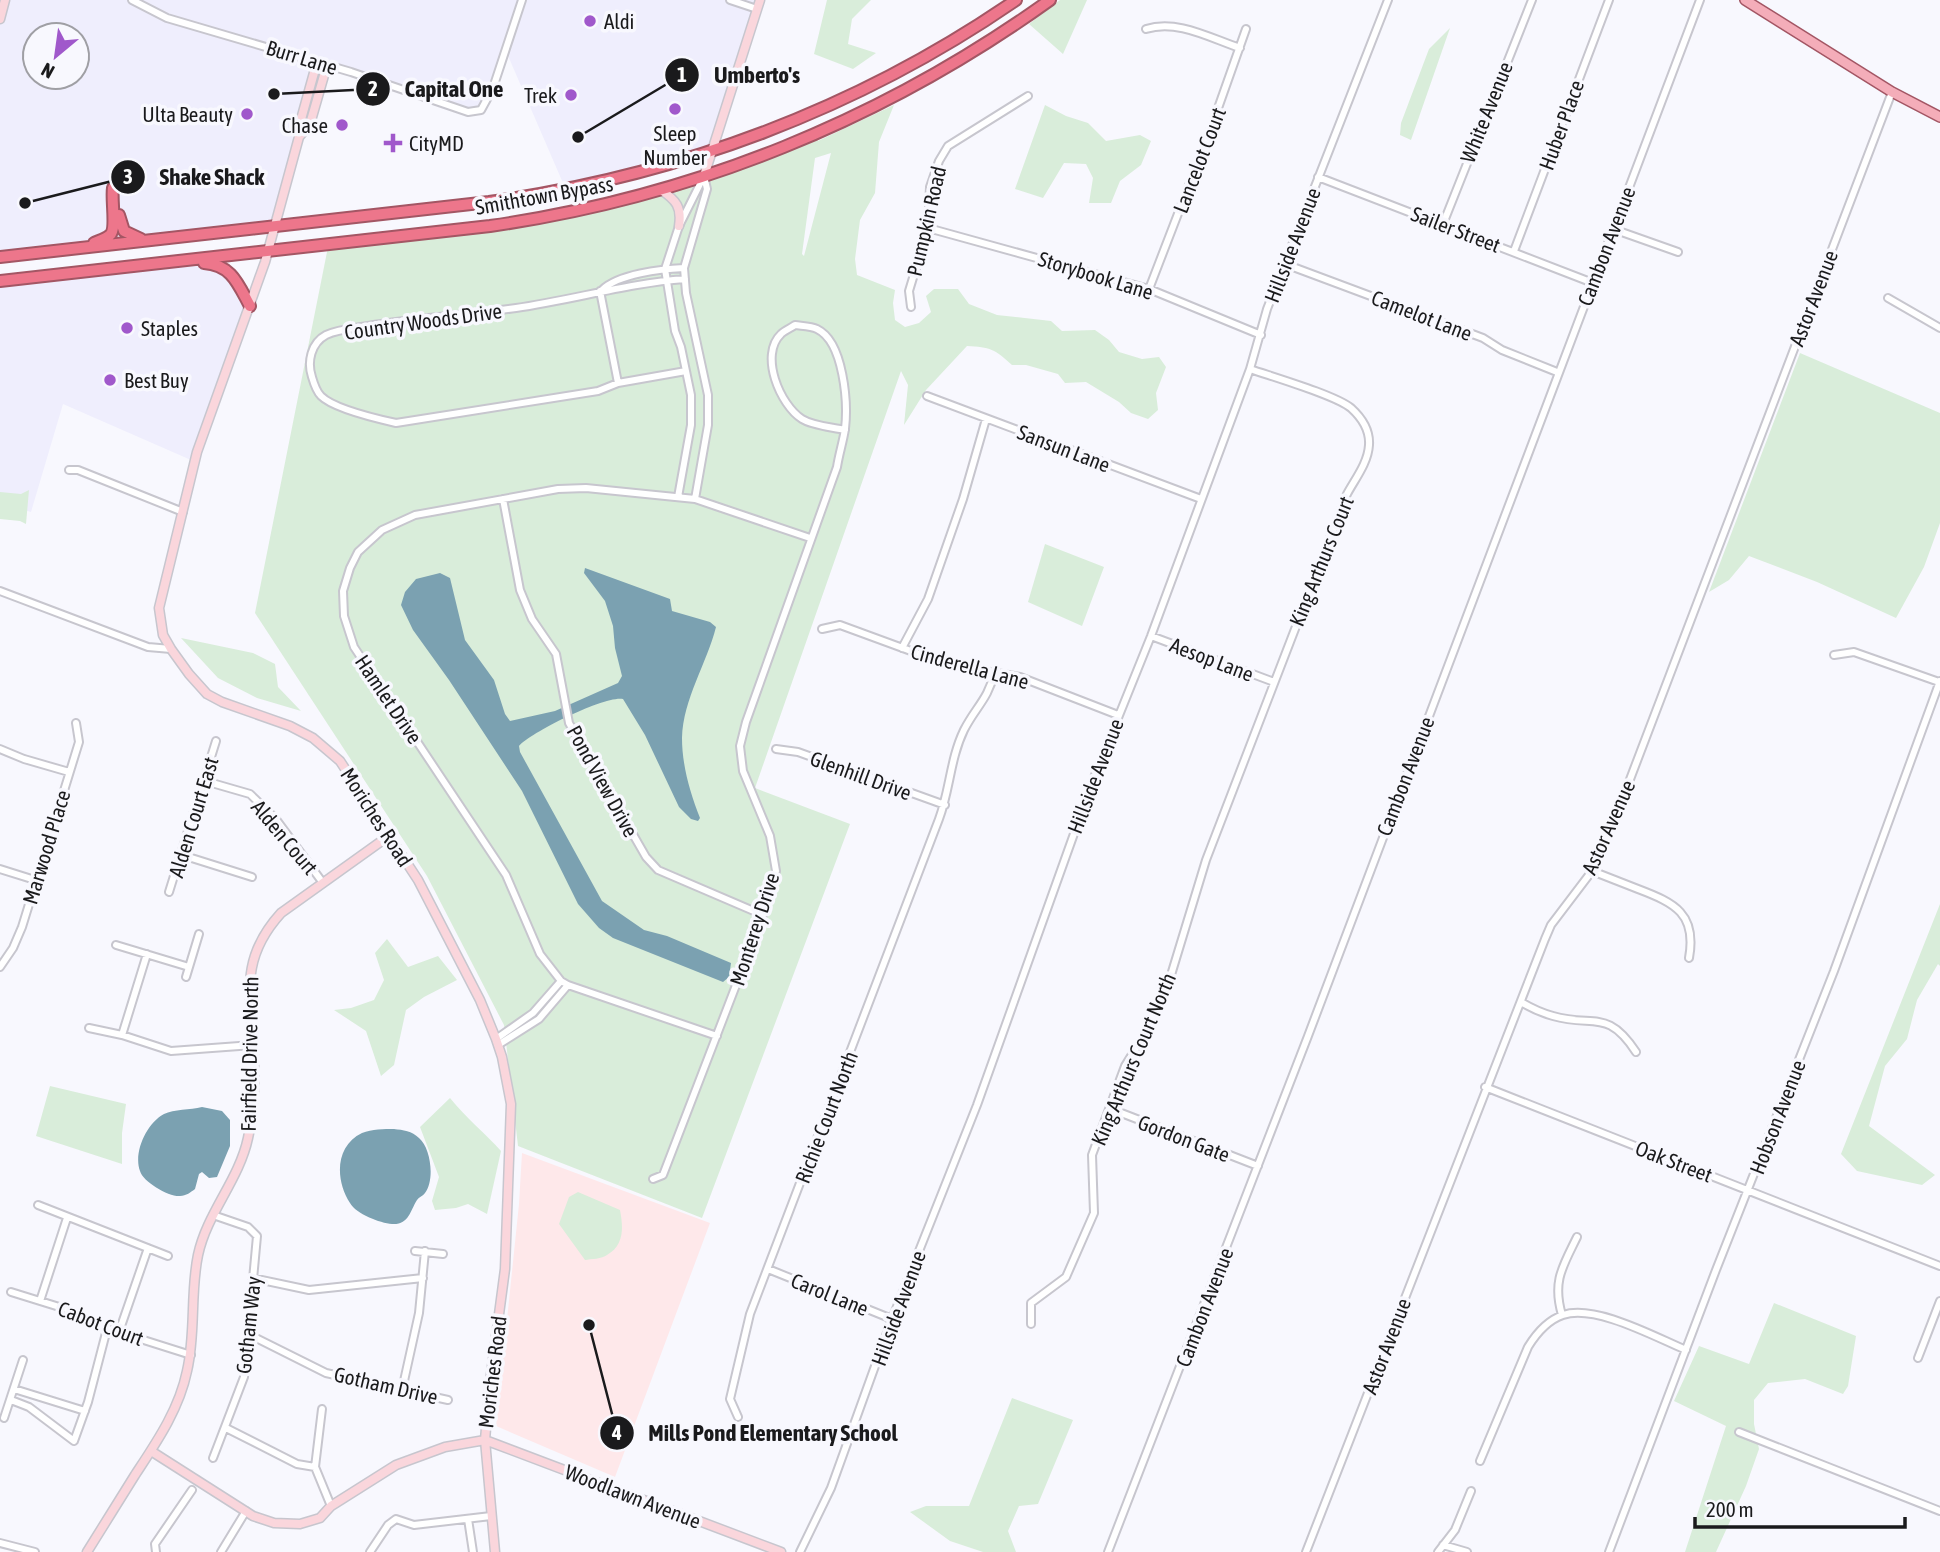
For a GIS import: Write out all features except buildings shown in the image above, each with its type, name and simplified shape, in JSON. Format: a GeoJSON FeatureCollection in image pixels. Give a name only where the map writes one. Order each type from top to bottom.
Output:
{"type":"FeatureCollection","features":[{"type":"Feature","properties":{"kind":"highway","name":"Smithtown Bypass"},"geometry":{"type":"LineString","coordinates":[[0,257],[540,194],[618,178],[712,152],[800,119],[869,87],[937,50],[1016,0]]}},
{"type":"Feature","properties":{"kind":"highway","name":"Smithtown Bypass"},"geometry":{"type":"LineString","coordinates":[[0,281],[515,222],[592,208],[661,190],[787,147],[881,104],[971,53],[1050,0]]}},
{"type":"Feature","properties":{"kind":"highway"},"geometry":{"type":"LineString","coordinates":[[84,247],[112,233],[113,188],[124,232],[147,241]]}},
{"type":"Feature","properties":{"kind":"highway"},"geometry":{"type":"LineString","coordinates":[[177,261],[224,267],[235,277],[250,306]]}},
{"type":"Feature","properties":{"kind":"main road"},"geometry":{"type":"LineString","coordinates":[[0,19],[5,0]]}},
{"type":"Feature","properties":{"kind":"main road"},"geometry":{"type":"LineString","coordinates":[[1745,0],[1892,92],[1940,117]]}},
{"type":"Feature","properties":{"kind":"main road"},"geometry":{"type":"LineString","coordinates":[[704,176],[759,4]]}},
{"type":"Feature","properties":{"kind":"main road","name":"Moriches Road"},"geometry":{"type":"LineString","coordinates":[[317,62],[268,251],[197,452],[159,608],[163,635],[189,674],[208,694],[222,702],[290,726],[313,738],[340,761],[418,880],[480,1000],[497,1042],[511,1104],[505,1269],[485,1440],[495,1552]]}},
{"type":"Feature","properties":{"kind":"main road","name":"Moriches Road"},"geometry":{"type":"LineString","coordinates":[[299,137],[310,124],[327,65]]}},
{"type":"Feature","properties":{"kind":"main road"},"geometry":{"type":"LineString","coordinates":[[661,190],[678,205],[681,215],[679,226]]}},
{"type":"Feature","properties":{"kind":"main road","name":"Fairfield Drive North"},"geometry":{"type":"LineString","coordinates":[[86,1552],[150,1451],[178,1401],[191,1355],[198,1255],[213,1215],[238,1170],[248,1140],[252,1108],[253,1045],[249,990],[250,967],[254,955],[270,926],[281,913],[390,835]]}},
{"type":"Feature","properties":{"kind":"main road"},"geometry":{"type":"LineString","coordinates":[[150,1451],[246,1511],[274,1523],[300,1524],[320,1518],[331,1506],[406,1460],[445,1447],[485,1440]]}},
{"type":"Feature","properties":{"kind":"main road","name":"Woodlawn Avenue"},"geometry":{"type":"LineString","coordinates":[[485,1440],[781,1552]]}},
{"type":"Feature","properties":{"kind":"street","name":"Burr Lane"},"geometry":{"type":"LineString","coordinates":[[132,0],[167,18],[327,65],[468,112],[481,110],[493,89],[522,0]]}},
{"type":"Feature","properties":{"kind":"street"},"geometry":{"type":"LineString","coordinates":[[730,0],[759,4]]}},
{"type":"Feature","properties":{"kind":"street","name":"Hillside Avenue"},"geometry":{"type":"LineString","coordinates":[[800,1552],[831,1488],[892,1319],[977,1105],[1049,898],[1151,636],[1250,369],[1267,309],[1388,0]]}},
{"type":"Feature","properties":{"kind":"street","name":"White Avenue"},"geometry":{"type":"LineString","coordinates":[[1443,224],[1532,0]]}},
{"type":"Feature","properties":{"kind":"street","name":"Huber Place"},"geometry":{"type":"LineString","coordinates":[[1514,251],[1609,0]]}},
{"type":"Feature","properties":{"kind":"street","name":"Cambon Avenue"},"geometry":{"type":"LineString","coordinates":[[1108,1552],[1258,1166],[1699,0]]}},
{"type":"Feature","properties":{"kind":"street"},"geometry":{"type":"LineString","coordinates":[[1146,29],[1173,25],[1240,48]]}},
{"type":"Feature","properties":{"kind":"street","name":"Lancelot Court"},"geometry":{"type":"LineString","coordinates":[[1149,289],[1246,29]]}},
{"type":"Feature","properties":{"kind":"street","name":"Astor Avenue"},"geometry":{"type":"LineString","coordinates":[[1306,1552],[1485,1087],[1551,925],[1592,871],[1608,836],[1892,92]]}},
{"type":"Feature","properties":{"kind":"street","name":"Pumpkin Road"},"geometry":{"type":"LineString","coordinates":[[911,307],[909,290],[928,228],[930,187],[939,161],[948,146],[1028,96]]}},
{"type":"Feature","properties":{"kind":"street"},"geometry":{"type":"LineString","coordinates":[[678,497],[690,431],[691,395],[675,331],[665,269],[679,226],[704,176]]}},
{"type":"Feature","properties":{"kind":"street"},"geometry":{"type":"LineString","coordinates":[[695,499],[707,432],[708,395],[684,268],[707,189],[704,176]]}},
{"type":"Feature","properties":{"kind":"street","name":"Sailer Street"},"geometry":{"type":"LineString","coordinates":[[1318,177],[1593,283]]}},
{"type":"Feature","properties":{"kind":"street","name":"Storybook Lane"},"geometry":{"type":"LineString","coordinates":[[928,228],[1149,289],[1261,335]]}},
{"type":"Feature","properties":{"kind":"street"},"geometry":{"type":"LineString","coordinates":[[1613,229],[1678,252]]}},
{"type":"Feature","properties":{"kind":"street","name":"Camelot Lane"},"geometry":{"type":"LineString","coordinates":[[1285,264],[1483,338],[1502,350],[1557,372]]}},
{"type":"Feature","properties":{"kind":"street","name":"Country Woods Drive"},"geometry":{"type":"LineString","coordinates":[[600,291],[616,280],[665,269],[684,268]]}},
{"type":"Feature","properties":{"kind":"street","name":"Country Woods Drive"},"geometry":{"type":"LineString","coordinates":[[685,279],[600,291],[518,308],[409,319],[325,335],[314,347],[310,372],[316,389],[323,398],[369,417],[396,423],[598,391],[618,383],[686,371]]}},
{"type":"Feature","properties":{"kind":"street"},"geometry":{"type":"LineString","coordinates":[[600,291],[618,383]]}},
{"type":"Feature","properties":{"kind":"street"},"geometry":{"type":"LineString","coordinates":[[1888,298],[1940,328]]}},
{"type":"Feature","properties":{"kind":"street","name":"Monterey Drive"},"geometry":{"type":"LineString","coordinates":[[653,1179],[663,1175],[763,915],[776,871],[770,836],[743,771],[740,746],[746,722],[837,467],[845,430],[839,358],[832,342],[817,328],[795,325],[780,335],[773,349],[774,380],[785,404],[804,421],[845,430]]}},
{"type":"Feature","properties":{"kind":"street","name":"King Arthurs Court"},"geometry":{"type":"LineString","coordinates":[[1221,820],[1347,494],[1367,460],[1369,444],[1367,429],[1349,406],[1250,369]]}},
{"type":"Feature","properties":{"kind":"street","name":"Sansun Lane"},"geometry":{"type":"LineString","coordinates":[[927,396],[1201,499]]}},
{"type":"Feature","properties":{"kind":"street"},"geometry":{"type":"LineString","coordinates":[[902,648],[928,598],[963,499],[986,419]]}},
{"type":"Feature","properties":{"kind":"street"},"geometry":{"type":"LineString","coordinates":[[690,431],[707,432]]}},
{"type":"Feature","properties":{"kind":"street"},"geometry":{"type":"LineString","coordinates":[[69,470],[78,470],[183,512]]}},
{"type":"Feature","properties":{"kind":"street","name":"Hamlet Drive"},"geometry":{"type":"LineString","coordinates":[[717,1036],[561,981],[540,954],[506,875],[354,647],[344,616],[343,591],[358,552],[382,530],[415,515],[558,489],[695,499],[810,538]]}},
{"type":"Feature","properties":{"kind":"street","name":"Pond View Drive"},"geometry":{"type":"LineString","coordinates":[[503,499],[520,590],[532,619],[556,654],[569,723],[646,857],[658,870],[763,915]]}},
{"type":"Feature","properties":{"kind":"street"},"geometry":{"type":"LineString","coordinates":[[0,591],[148,647],[171,649]]}},
{"type":"Feature","properties":{"kind":"street","name":"Cinderella Lane"},"geometry":{"type":"LineString","coordinates":[[822,629],[840,625],[949,665],[1020,677],[1118,715]]}},
{"type":"Feature","properties":{"kind":"street","name":"Aesop Lane"},"geometry":{"type":"LineString","coordinates":[[1151,636],[1274,682]]}},
{"type":"Feature","properties":{"kind":"street"},"geometry":{"type":"LineString","coordinates":[[1834,655],[1854,652],[1939,682]]}},
{"type":"Feature","properties":{"kind":"street"},"geometry":{"type":"LineString","coordinates":[[944,804],[957,747],[965,729],[984,702],[992,686],[994,673]]}},
{"type":"Feature","properties":{"kind":"street","name":"Hobson Avenue"},"geometry":{"type":"LineString","coordinates":[[1609,1552],[1834,971],[1939,682]]}},
{"type":"Feature","properties":{"kind":"street","name":"Marwood Place"},"geometry":{"type":"LineString","coordinates":[[0,967],[17,938],[79,742],[76,723]]}},
{"type":"Feature","properties":{"kind":"street","name":"Alden Court East"},"geometry":{"type":"LineString","coordinates":[[169,892],[216,741]]}},
{"type":"Feature","properties":{"kind":"street"},"geometry":{"type":"LineString","coordinates":[[0,749],[16,757],[69,772]]}},
{"type":"Feature","properties":{"kind":"street","name":"Glenhill Drive"},"geometry":{"type":"LineString","coordinates":[[776,749],[798,752],[944,804]]}},
{"type":"Feature","properties":{"kind":"street","name":"Alden Court"},"geometry":{"type":"LineString","coordinates":[[205,781],[250,794],[275,818],[323,883]]}},
{"type":"Feature","properties":{"kind":"street","name":"Richie Court North"},"geometry":{"type":"LineString","coordinates":[[738,1417],[730,1399],[750,1314],[944,804]]}},
{"type":"Feature","properties":{"kind":"street","name":"King Arthurs Court North"},"geometry":{"type":"LineString","coordinates":[[1031,1324],[1031,1303],[1066,1276],[1094,1213],[1092,1155],[1125,1066],[1164,998],[1185,924],[1221,820]]}},
{"type":"Feature","properties":{"kind":"street"},"geometry":{"type":"LineString","coordinates":[[182,855],[252,877]]}},
{"type":"Feature","properties":{"kind":"street"},"geometry":{"type":"LineString","coordinates":[[0,869],[35,880]]}},
{"type":"Feature","properties":{"kind":"street"},"geometry":{"type":"LineString","coordinates":[[1592,871],[1675,905],[1686,918],[1690,929],[1692,940],[1689,958]]}},
{"type":"Feature","properties":{"kind":"street"},"geometry":{"type":"LineString","coordinates":[[186,978],[199,934]]}},
{"type":"Feature","properties":{"kind":"street"},"geometry":{"type":"LineString","coordinates":[[116,945],[189,967]]}},
{"type":"Feature","properties":{"kind":"street"},"geometry":{"type":"LineString","coordinates":[[122,1035],[147,954]]}},
{"type":"Feature","properties":{"kind":"street"},"geometry":{"type":"LineString","coordinates":[[497,1042],[533,1013],[561,981]]}},
{"type":"Feature","properties":{"kind":"street"},"geometry":{"type":"LineString","coordinates":[[497,1042],[539,1019],[568,985]]}},
{"type":"Feature","properties":{"kind":"street"},"geometry":{"type":"LineString","coordinates":[[1521,1002],[1553,1017],[1603,1022],[1615,1027],[1636,1052]]}},
{"type":"Feature","properties":{"kind":"street"},"geometry":{"type":"LineString","coordinates":[[89,1028],[122,1035],[171,1051],[253,1045]]}},
{"type":"Feature","properties":{"kind":"street","name":"Oak Street"},"geometry":{"type":"LineString","coordinates":[[1485,1087],[1940,1266]]}},
{"type":"Feature","properties":{"kind":"street","name":"Gordon Gate"},"geometry":{"type":"LineString","coordinates":[[1111,1109],[1258,1166]]}},
{"type":"Feature","properties":{"kind":"street"},"geometry":{"type":"LineString","coordinates":[[38,1205],[168,1256]]}},
{"type":"Feature","properties":{"kind":"street","name":"Gotham Way"},"geometry":{"type":"LineString","coordinates":[[213,1215],[248,1227],[257,1236],[244,1377],[213,1458]]}},
{"type":"Feature","properties":{"kind":"street"},"geometry":{"type":"LineString","coordinates":[[40,1301],[68,1217]]}},
{"type":"Feature","properties":{"kind":"street"},"geometry":{"type":"LineString","coordinates":[[1562,1315],[1557,1291],[1558,1277],[1577,1237]]}},
{"type":"Feature","properties":{"kind":"street"},"geometry":{"type":"LineString","coordinates":[[119,1332],[148,1248]]}},
{"type":"Feature","properties":{"kind":"street"},"geometry":{"type":"LineString","coordinates":[[415,1251],[443,1254]]}},
{"type":"Feature","properties":{"kind":"street"},"geometry":{"type":"LineString","coordinates":[[402,1390],[419,1313],[425,1251]]}},
{"type":"Feature","properties":{"kind":"street","name":"Carol Lane"},"geometry":{"type":"LineString","coordinates":[[768,1269],[892,1319]]}},
{"type":"Feature","properties":{"kind":"street"},"geometry":{"type":"LineString","coordinates":[[252,1278],[299,1289],[321,1290],[423,1278]]}},
{"type":"Feature","properties":{"kind":"street","name":"Cabot Court"},"geometry":{"type":"LineString","coordinates":[[11,1292],[69,1310],[84,1320],[107,1329],[191,1355]]}},
{"type":"Feature","properties":{"kind":"street"},"geometry":{"type":"LineString","coordinates":[[1918,1358],[1940,1301]]}},
{"type":"Feature","properties":{"kind":"street"},"geometry":{"type":"LineString","coordinates":[[1480,1461],[1506,1395],[1535,1336],[1548,1323],[1562,1315],[1590,1313],[1686,1350]]}},
{"type":"Feature","properties":{"kind":"street"},"geometry":{"type":"LineString","coordinates":[[11,1400],[29,1407],[74,1441],[107,1329]]}},
{"type":"Feature","properties":{"kind":"street","name":"Gotham Drive"},"geometry":{"type":"LineString","coordinates":[[248,1334],[326,1373],[448,1400]]}},
{"type":"Feature","properties":{"kind":"street"},"geometry":{"type":"LineString","coordinates":[[4,1418],[23,1360]]}},
{"type":"Feature","properties":{"kind":"street"},"geometry":{"type":"LineString","coordinates":[[14,1389],[85,1411]]}},
{"type":"Feature","properties":{"kind":"street"},"geometry":{"type":"LineString","coordinates":[[322,1409],[315,1467],[331,1506]]}},
{"type":"Feature","properties":{"kind":"street"},"geometry":{"type":"LineString","coordinates":[[226,1428],[297,1464],[315,1467]]}},
{"type":"Feature","properties":{"kind":"street"},"geometry":{"type":"LineString","coordinates":[[1739,1432],[1940,1511]]}},
{"type":"Feature","properties":{"kind":"street"},"geometry":{"type":"LineString","coordinates":[[156,1552],[155,1544],[192,1490]]}},
{"type":"Feature","properties":{"kind":"street"},"geometry":{"type":"LineString","coordinates":[[1438,1552],[1455,1530],[1471,1491]]}},
{"type":"Feature","properties":{"kind":"street"},"geometry":{"type":"LineString","coordinates":[[221,1552],[246,1511]]}},
{"type":"Feature","properties":{"kind":"street"},"geometry":{"type":"LineString","coordinates":[[370,1552],[388,1525],[396,1519],[414,1525],[491,1516]]}},
{"type":"Feature","properties":{"kind":"street"},"geometry":{"type":"LineString","coordinates":[[468,1519],[473,1552]]}},
{"type":"Feature","properties":{"kind":"street"},"geometry":{"type":"LineString","coordinates":[[0,1543],[35,1552]]}},
{"type":"Feature","properties":{"kind":"street"},"geometry":{"type":"LineString","coordinates":[[1444,1545],[1467,1552]]}},
{"type":"Feature","properties":{"kind":"shaded area"},"geometry":{"type":"Polygon","coordinates":[[[0,0],[760,0],[753,8],[712,152],[566,190],[506,51],[481,110],[468,112],[318,62],[274,226],[0,257],[0,0]]]}},
{"type":"Feature","properties":{"kind":"shaded area"},"geometry":{"type":"Polygon","coordinates":[[[214,257],[238,274],[245,287],[243,315],[211,418],[191,460],[63,404],[31,512],[0,503],[0,281],[214,257]]]}},
{"type":"Feature","properties":{"kind":"shaded area"},"geometry":{"type":"Polygon","coordinates":[[[522,1153],[710,1223],[615,1477],[496,1426],[522,1153]]]}},
{"type":"Feature","properties":{"kind":"green space"},"geometry":{"type":"Polygon","coordinates":[[[827,0],[871,0],[852,19],[848,44],[876,53],[853,69],[814,54],[827,0]]]}},
{"type":"Feature","properties":{"kind":"green space"},"geometry":{"type":"Polygon","coordinates":[[[1060,0],[1087,0],[1063,54],[1029,24],[1060,0]]]}},
{"type":"Feature","properties":{"kind":"green space"},"geometry":{"type":"Polygon","coordinates":[[[1450,28],[1411,140],[1400,135],[1401,123],[1429,49],[1450,28]]]}},
{"type":"Feature","properties":{"kind":"green space"},"geometry":{"type":"Polygon","coordinates":[[[894,105],[879,142],[875,193],[860,220],[855,259],[857,275],[895,290],[895,320],[905,327],[919,323],[931,312],[926,296],[934,289],[958,289],[969,304],[997,315],[1051,321],[1062,331],[1095,330],[1119,352],[1142,359],[1159,357],[1166,367],[1156,393],[1158,410],[1148,419],[1131,413],[1119,402],[1086,382],[1065,383],[1058,374],[1026,365],[1012,365],[992,350],[967,346],[926,390],[904,425],[908,385],[901,371],[755,788],[850,824],[702,1218],[518,1146],[504,1025],[427,876],[255,613],[328,247],[611,205],[818,138],[818,141],[894,105]],[[831,153],[815,158],[802,254],[804,256],[831,153]]]}},
{"type":"Feature","properties":{"kind":"green space"},"geometry":{"type":"Polygon","coordinates":[[[1045,105],[1088,123],[1106,141],[1140,135],[1151,141],[1141,165],[1120,181],[1111,203],[1089,203],[1093,178],[1086,164],[1064,163],[1043,198],[1015,189],[1045,105]]]}},
{"type":"Feature","properties":{"kind":"green space"},"geometry":{"type":"Polygon","coordinates":[[[1800,353],[1940,413],[1940,523],[1924,567],[1896,618],[1817,582],[1749,556],[1729,580],[1709,592],[1800,353]]]}},
{"type":"Feature","properties":{"kind":"green space"},"geometry":{"type":"Polygon","coordinates":[[[29,490],[26,524],[0,519],[0,492],[21,494],[29,490]]]}},
{"type":"Feature","properties":{"kind":"green space"},"geometry":{"type":"Polygon","coordinates":[[[1045,544],[1104,567],[1082,626],[1028,602],[1045,544]]]}},
{"type":"Feature","properties":{"kind":"green space"},"geometry":{"type":"Polygon","coordinates":[[[181,638],[253,653],[275,664],[278,687],[301,711],[257,698],[218,678],[181,638]]]}},
{"type":"Feature","properties":{"kind":"green space"},"geometry":{"type":"Polygon","coordinates":[[[1940,904],[1940,966],[1938,964],[1917,1000],[1907,1039],[1885,1066],[1869,1126],[1935,1175],[1922,1185],[1857,1171],[1841,1154],[1940,904]]]}},
{"type":"Feature","properties":{"kind":"green space"},"geometry":{"type":"Polygon","coordinates":[[[387,939],[408,967],[438,956],[457,980],[406,1010],[394,1065],[381,1076],[366,1031],[334,1010],[351,1008],[374,1000],[384,980],[375,953],[387,939]]]}},
{"type":"Feature","properties":{"kind":"green space"},"geometry":{"type":"Polygon","coordinates":[[[50,1086],[126,1104],[122,1164],[36,1136],[50,1086]]]}},
{"type":"Feature","properties":{"kind":"green space"},"geometry":{"type":"Polygon","coordinates":[[[450,1098],[501,1151],[487,1214],[468,1204],[435,1210],[432,1201],[439,1177],[420,1127],[450,1098]]]}},
{"type":"Feature","properties":{"kind":"green space"},"geometry":{"type":"Polygon","coordinates":[[[578,1192],[620,1210],[620,1241],[613,1251],[605,1256],[585,1260],[559,1224],[569,1197],[578,1192]]]}},
{"type":"Feature","properties":{"kind":"green space"},"geometry":{"type":"Polygon","coordinates":[[[1774,1303],[1856,1336],[1848,1386],[1843,1394],[1805,1379],[1768,1383],[1754,1400],[1754,1424],[1759,1449],[1746,1486],[1716,1552],[1685,1552],[1726,1426],[1674,1401],[1699,1346],[1749,1364],[1774,1303]]]}},
{"type":"Feature","properties":{"kind":"green space"},"geometry":{"type":"Polygon","coordinates":[[[1012,1398],[1073,1420],[1038,1504],[1019,1506],[1008,1531],[1016,1552],[983,1552],[950,1541],[910,1512],[926,1506],[969,1506],[1012,1398]]]}},
{"type":"Feature","properties":{"kind":"water"},"geometry":{"type":"Polygon","coordinates":[[[585,568],[670,599],[672,611],[710,622],[716,627],[683,724],[683,758],[700,818],[698,821],[691,819],[679,807],[645,735],[623,699],[614,699],[586,708],[553,724],[526,740],[519,746],[520,752],[602,901],[644,930],[667,936],[731,963],[729,977],[723,982],[613,938],[599,928],[578,904],[522,791],[413,630],[401,605],[405,592],[416,579],[440,573],[450,578],[465,640],[494,680],[505,714],[510,721],[555,711],[618,683],[622,676],[613,626],[605,601],[584,573],[585,568]]]}},
{"type":"Feature","properties":{"kind":"water"},"geometry":{"type":"Polygon","coordinates":[[[202,1107],[222,1111],[230,1120],[230,1146],[217,1177],[209,1178],[202,1172],[195,1189],[186,1195],[175,1196],[157,1188],[142,1175],[138,1163],[140,1147],[152,1124],[164,1114],[202,1107]]]}},
{"type":"Feature","properties":{"kind":"water"},"geometry":{"type":"Polygon","coordinates":[[[394,1129],[410,1132],[423,1143],[429,1156],[431,1173],[424,1194],[417,1200],[406,1220],[398,1224],[381,1222],[357,1211],[345,1194],[340,1174],[342,1155],[353,1139],[370,1131],[394,1129]]]}},
{"type":"Feature","properties":{"kind":"place","name":"Aldi"},"geometry":{"type":"Point","coordinates":[590,21]}},
{"type":"Feature","properties":{"kind":"place","name":"Capital One"},"geometry":{"type":"Point","coordinates":[274,94]}},
{"type":"Feature","properties":{"kind":"place","name":"Trek"},"geometry":{"type":"Point","coordinates":[571,95]}},
{"type":"Feature","properties":{"kind":"place","name":"Sleep Number"},"geometry":{"type":"Point","coordinates":[675,109]}},
{"type":"Feature","properties":{"kind":"place","name":"Ulta Beauty"},"geometry":{"type":"Point","coordinates":[247,114]}},
{"type":"Feature","properties":{"kind":"place","name":"Chase"},"geometry":{"type":"Point","coordinates":[342,125]}},
{"type":"Feature","properties":{"kind":"place","name":"Umberto's"},"geometry":{"type":"Point","coordinates":[578,137]}},
{"type":"Feature","properties":{"kind":"place","name":"CityMD"},"geometry":{"type":"Point","coordinates":[393,143]}},
{"type":"Feature","properties":{"kind":"place","name":"Shake Shack"},"geometry":{"type":"Point","coordinates":[25,203]}},
{"type":"Feature","properties":{"kind":"place","name":"Staples"},"geometry":{"type":"Point","coordinates":[127,328]}},
{"type":"Feature","properties":{"kind":"place","name":"Best Buy"},"geometry":{"type":"Point","coordinates":[110,380]}},
{"type":"Feature","properties":{"kind":"place","name":"Mills Pond Elementary School"},"geometry":{"type":"Point","coordinates":[589,1325]}}]}
